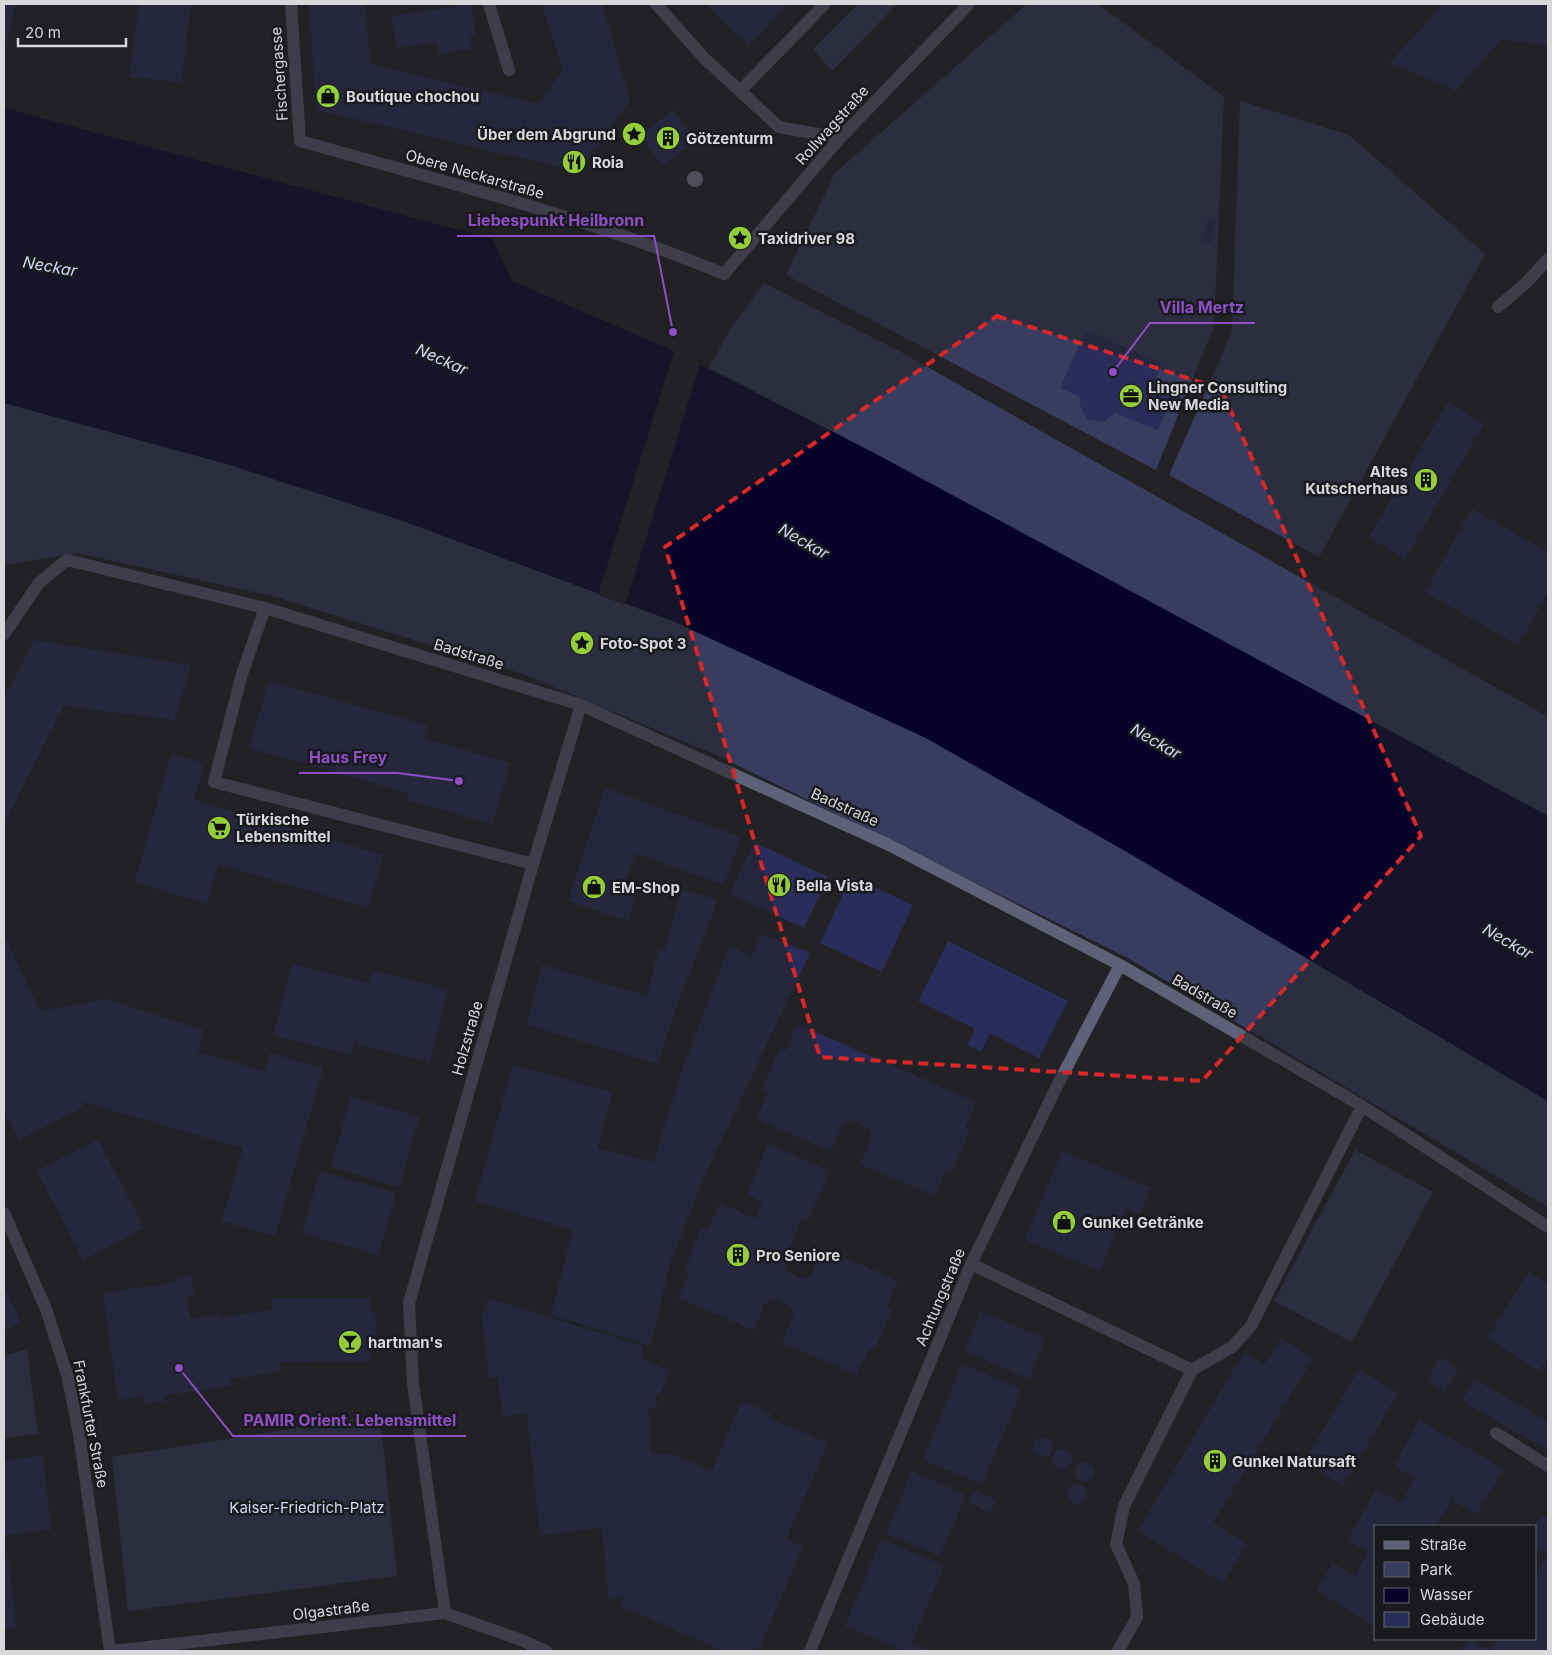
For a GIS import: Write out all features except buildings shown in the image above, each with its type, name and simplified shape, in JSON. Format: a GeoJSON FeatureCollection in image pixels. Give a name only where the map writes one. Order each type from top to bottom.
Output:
{"type":"FeatureCollection","features":[{"type":"Feature","properties":{"kind":"street","name":"Fischergasse"},"geometry":{"type":"LineString","coordinates":[[291,4],[300,141]]}},
{"type":"Feature","properties":{"kind":"street"},"geometry":{"type":"LineString","coordinates":[[489,4],[509,70]]}},
{"type":"Feature","properties":{"kind":"street"},"geometry":{"type":"LineString","coordinates":[[656,4],[664,9],[705,59],[779,127],[840,138]]}},
{"type":"Feature","properties":{"kind":"street"},"geometry":{"type":"LineString","coordinates":[[740,91],[825,4]]}},
{"type":"Feature","properties":{"kind":"street","name":"Rollwagstraße"},"geometry":{"type":"LineString","coordinates":[[724,274],[840,138],[969,4]]}},
{"type":"Feature","properties":{"kind":"street","name":"Obere Neckarstraße"},"geometry":{"type":"LineString","coordinates":[[300,141],[511,201],[666,250],[724,274]]}},
{"type":"Feature","properties":{"kind":"street"},"geometry":{"type":"LineString","coordinates":[[1498,306],[1528,281],[1548,259]]}},
{"type":"Feature","properties":{"kind":"street","name":"Badstraße"},"geometry":{"type":"LineString","coordinates":[[4,634],[39,583],[67,560],[265,608],[582,705],[888,844],[1120,965],[1362,1106],[1548,1227]]}},
{"type":"Feature","properties":{"kind":"street"},"geometry":{"type":"LineString","coordinates":[[265,608],[242,674],[214,782],[533,864]]}},
{"type":"Feature","properties":{"kind":"street","name":"Holzstraße"},"geometry":{"type":"LineString","coordinates":[[444,1613],[413,1384],[409,1303],[533,864],[582,705]]}},
{"type":"Feature","properties":{"kind":"street","name":"Achtungstraße"},"geometry":{"type":"LineString","coordinates":[[810,1651],[971,1264],[1057,1086],[1120,965]]}},
{"type":"Feature","properties":{"kind":"street"},"geometry":{"type":"LineString","coordinates":[[1118,1651],[1137,1617],[1134,1584],[1116,1544],[1124,1506],[1192,1370],[1232,1347],[1251,1326],[1362,1106]]}},
{"type":"Feature","properties":{"kind":"street","name":"Frankfurter Straße"},"geometry":{"type":"LineString","coordinates":[[4,1213],[46,1309],[68,1378],[79,1434],[110,1651]]}},
{"type":"Feature","properties":{"kind":"street"},"geometry":{"type":"LineString","coordinates":[[971,1264],[1192,1370]]}},
{"type":"Feature","properties":{"kind":"street"},"geometry":{"type":"LineString","coordinates":[[1496,1433],[1548,1466]]}},
{"type":"Feature","properties":{"kind":"street","name":"Olgastraße"},"geometry":{"type":"LineString","coordinates":[[114,1651],[444,1613],[521,1640],[546,1651]]}},
{"type":"Feature","properties":{"kind":"highlighted area"},"geometry":{"type":"Polygon","coordinates":[[[997,316],[1221,389],[1421,836],[1202,1081],[820,1057],[665,547],[997,316]]]}},
{"type":"Feature","properties":{"kind":"green space"},"geometry":{"type":"Polygon","coordinates":[[[858,4],[897,4],[832,71],[813,49],[858,4]]]}},
{"type":"Feature","properties":{"kind":"green space"},"geometry":{"type":"Polygon","coordinates":[[[1027,4],[1098,4],[1224,97],[1214,326],[1156,470],[786,275],[835,173],[1027,4]]]}},
{"type":"Feature","properties":{"kind":"green space"},"geometry":{"type":"Polygon","coordinates":[[[1240,101],[1349,135],[1485,254],[1319,557],[1169,475],[1232,332],[1240,101]]]}},
{"type":"Feature","properties":{"kind":"green space"},"geometry":{"type":"Polygon","coordinates":[[[764,283],[899,351],[1548,717],[1548,816],[874,453],[709,368],[733,325],[764,283]]]}},
{"type":"Feature","properties":{"kind":"green space"},"geometry":{"type":"Polygon","coordinates":[[[4,403],[230,465],[403,521],[672,621],[926,738],[1127,852],[1548,1101],[1548,1207],[1126,957],[719,756],[523,674],[276,597],[78,553],[4,565],[4,403]]]}},
{"type":"Feature","properties":{"kind":"green space"},"geometry":{"type":"Polygon","coordinates":[[[1355,1150],[1433,1192],[1352,1342],[1274,1301],[1355,1150]]]}},
{"type":"Feature","properties":{"kind":"green space"},"geometry":{"type":"Polygon","coordinates":[[[27,1349],[38,1434],[4,1438],[4,1356],[27,1349]]]}},
{"type":"Feature","properties":{"kind":"green space","name":"Kaiser-Friedrich-Platz"},"geometry":{"type":"Polygon","coordinates":[[[380,1415],[397,1576],[128,1611],[112,1457],[380,1415]]]}},
{"type":"Feature","properties":{"kind":"water","name":"Neckar"},"geometry":{"type":"Polygon","coordinates":[[[4,108],[493,239],[512,281],[674,351],[874,453],[1548,816],[1548,1101],[1127,852],[926,738],[673,621],[403,521],[230,465],[4,403],[4,108]]]}},
{"type":"Feature","properties":{"kind":"pier"},"geometry":{"type":"Polygon","coordinates":[[[675,349],[701,361],[625,605],[598,595],[675,349]]]}},
{"type":"Feature","properties":{"kind":"place","name":"Boutique chochou"},"geometry":{"type":"Point","coordinates":[328,96]}},
{"type":"Feature","properties":{"kind":"place","name":"Über dem Abgrund"},"geometry":{"type":"Point","coordinates":[634,134]}},
{"type":"Feature","properties":{"kind":"place","name":"Götzenturm"},"geometry":{"type":"Point","coordinates":[668,138]}},
{"type":"Feature","properties":{"kind":"place","name":"Roia"},"geometry":{"type":"Point","coordinates":[574,162]}},
{"type":"Feature","properties":{"kind":"place","name":"Taxidriver 98"},"geometry":{"type":"Point","coordinates":[740,238]}},
{"type":"Feature","properties":{"kind":"place","name":"Liebespunkt Heilbronn"},"geometry":{"type":"Point","coordinates":[673,332]}},
{"type":"Feature","properties":{"kind":"place","name":"Villa Mertz"},"geometry":{"type":"Point","coordinates":[1113,372]}},
{"type":"Feature","properties":{"kind":"place","name":"Lingner Consulting New Media"},"geometry":{"type":"Point","coordinates":[1131,396]}},
{"type":"Feature","properties":{"kind":"place","name":"Altes Kutscherhaus"},"geometry":{"type":"Point","coordinates":[1426,480]}},
{"type":"Feature","properties":{"kind":"place","name":"Foto-Spot 3"},"geometry":{"type":"Point","coordinates":[582,643]}},
{"type":"Feature","properties":{"kind":"place","name":"Haus Frey"},"geometry":{"type":"Point","coordinates":[459,781]}},
{"type":"Feature","properties":{"kind":"place","name":"Türkische Lebensmittel"},"geometry":{"type":"Point","coordinates":[219,828]}},
{"type":"Feature","properties":{"kind":"place","name":"Bella Vista"},"geometry":{"type":"Point","coordinates":[779,885]}},
{"type":"Feature","properties":{"kind":"place","name":"EM-Shop"},"geometry":{"type":"Point","coordinates":[594,887]}},
{"type":"Feature","properties":{"kind":"place","name":"Gunkel Getränke"},"geometry":{"type":"Point","coordinates":[1064,1222]}},
{"type":"Feature","properties":{"kind":"place","name":"Pro Seniore"},"geometry":{"type":"Point","coordinates":[738,1255]}},
{"type":"Feature","properties":{"kind":"place","name":"hartman's"},"geometry":{"type":"Point","coordinates":[350,1342]}},
{"type":"Feature","properties":{"kind":"place","name":"PAMIR Orient. Lebensmittel"},"geometry":{"type":"Point","coordinates":[179,1368]}},
{"type":"Feature","properties":{"kind":"place","name":"Gunkel Natursaft"},"geometry":{"type":"Point","coordinates":[1215,1461]}}]}
